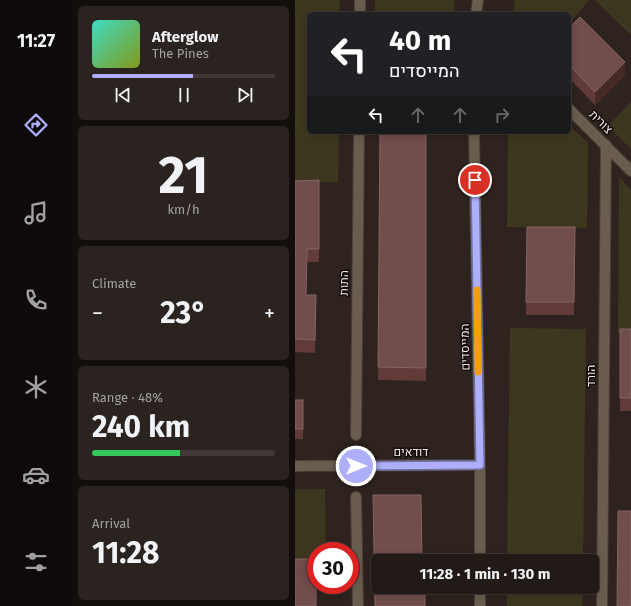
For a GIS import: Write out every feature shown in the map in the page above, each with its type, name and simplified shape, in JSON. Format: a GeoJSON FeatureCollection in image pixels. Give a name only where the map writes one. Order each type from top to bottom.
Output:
{"type":"FeatureCollection","features":[{"type":"Feature","properties":{"kind":"street"},"geometry":{"type":"LineString","coordinates":[[360,0],[360,12]]}},
{"type":"Feature","properties":{"kind":"street"},"geometry":{"type":"LineString","coordinates":[[476,12],[478,0]]}},
{"type":"Feature","properties":{"kind":"street","name":"צורית"},"geometry":{"type":"LineString","coordinates":[[571,110],[631,171]]}},
{"type":"Feature","properties":{"kind":"street","name":"התות"},"geometry":{"type":"LineString","coordinates":[[356,435],[359,134]]}},
{"type":"Feature","properties":{"kind":"street","name":"המייסדים"},"geometry":{"type":"LineString","coordinates":[[474,134],[480,465],[480,554]]}},
{"type":"Feature","properties":{"kind":"street","name":"הורד"},"geometry":{"type":"LineString","coordinates":[[602,606],[606,145]]}},
{"type":"Feature","properties":{"kind":"street","name":"דודאים"},"geometry":{"type":"LineString","coordinates":[[295,466],[480,465]]}},
{"type":"Feature","properties":{"kind":"street"},"geometry":{"type":"LineString","coordinates":[[356,497],[358,606]]}},
{"type":"Feature","properties":{"kind":"street"},"geometry":{"type":"LineString","coordinates":[[480,594],[480,606]]}},
{"type":"Feature","properties":{"kind":"shaded area"},"geometry":{"type":"Polygon","coordinates":[[[295,0],[340,0],[339,12],[307,12],[307,134],[339,134],[338,182],[295,182],[295,0]]]}},
{"type":"Feature","properties":{"kind":"shaded area"},"geometry":{"type":"Polygon","coordinates":[[[375,0],[454,0],[454,12],[375,12],[375,0]]]}},
{"type":"Feature","properties":{"kind":"shaded area"},"geometry":{"type":"Polygon","coordinates":[[[515,0],[589,0],[571,22],[571,12],[513,12],[515,0]]]}},
{"type":"Feature","properties":{"kind":"shaded area"},"geometry":{"type":"Polygon","coordinates":[[[595,0],[631,0],[631,35],[595,0]]]}},
{"type":"Feature","properties":{"kind":"shaded area"},"geometry":{"type":"Polygon","coordinates":[[[631,102],[631,149],[608,126],[631,102]]]}},
{"type":"Feature","properties":{"kind":"shaded area"},"geometry":{"type":"Polygon","coordinates":[[[571,127],[588,143],[587,228],[507,227],[508,134],[571,134],[571,127]]]}},
{"type":"Feature","properties":{"kind":"shaded area"},"geometry":{"type":"Polygon","coordinates":[[[619,177],[631,190],[631,333],[618,333],[619,177]]]}},
{"type":"Feature","properties":{"kind":"shaded area"},"geometry":{"type":"Polygon","coordinates":[[[510,328],[586,329],[583,554],[507,554],[510,328]]]}},
{"type":"Feature","properties":{"kind":"shaded area"},"geometry":{"type":"Polygon","coordinates":[[[295,489],[325,489],[326,542],[307,542],[307,560],[295,560],[295,489]]]}},
{"type":"Feature","properties":{"kind":"shaded area"},"geometry":{"type":"Polygon","coordinates":[[[507,594],[583,594],[582,606],[507,606],[507,594]]]}},
{"type":"Feature","properties":{"kind":"building"},"geometry":{"type":"Polygon","coordinates":[[[580,17],[625,62],[595,92],[571,67],[571,26],[580,17]]]}},
{"type":"Feature","properties":{"kind":"building"},"geometry":{"type":"Polygon","coordinates":[[[380,134],[426,134],[426,368],[378,367],[380,134]]]}},
{"type":"Feature","properties":{"kind":"building"},"geometry":{"type":"Polygon","coordinates":[[[319,180],[319,249],[307,249],[306,295],[316,295],[315,340],[295,339],[295,181],[319,180]]]}},
{"type":"Feature","properties":{"kind":"building"},"geometry":{"type":"Polygon","coordinates":[[[527,227],[575,227],[574,302],[526,302],[527,227]]]}},
{"type":"Feature","properties":{"kind":"building"},"geometry":{"type":"Polygon","coordinates":[[[620,329],[631,329],[631,398],[620,398],[620,329]]]}},
{"type":"Feature","properties":{"kind":"building"},"geometry":{"type":"Polygon","coordinates":[[[295,400],[303,400],[303,429],[295,429],[295,400]]]}},
{"type":"Feature","properties":{"kind":"building"},"geometry":{"type":"Polygon","coordinates":[[[373,495],[421,495],[422,554],[374,554],[373,495]]]}},
{"type":"Feature","properties":{"kind":"building"},"geometry":{"type":"Polygon","coordinates":[[[618,511],[631,511],[631,606],[617,606],[618,511]]]}},
{"type":"Feature","properties":{"kind":"building"},"geometry":{"type":"Polygon","coordinates":[[[295,559],[307,559],[307,594],[316,594],[316,606],[295,606],[295,559]]]}},
{"type":"Feature","properties":{"kind":"building"},"geometry":{"type":"Polygon","coordinates":[[[375,594],[425,594],[425,606],[375,606],[375,594]]]}},
{"type":"Feature","properties":{"kind":"slow traffic"},"geometry":{"type":"LineString","coordinates":[[477,290],[478,372]]}},
{"type":"Feature","properties":{"kind":"route"},"geometry":{"type":"LineString","coordinates":[[356,466],[480,465],[475,180]]}}]}
